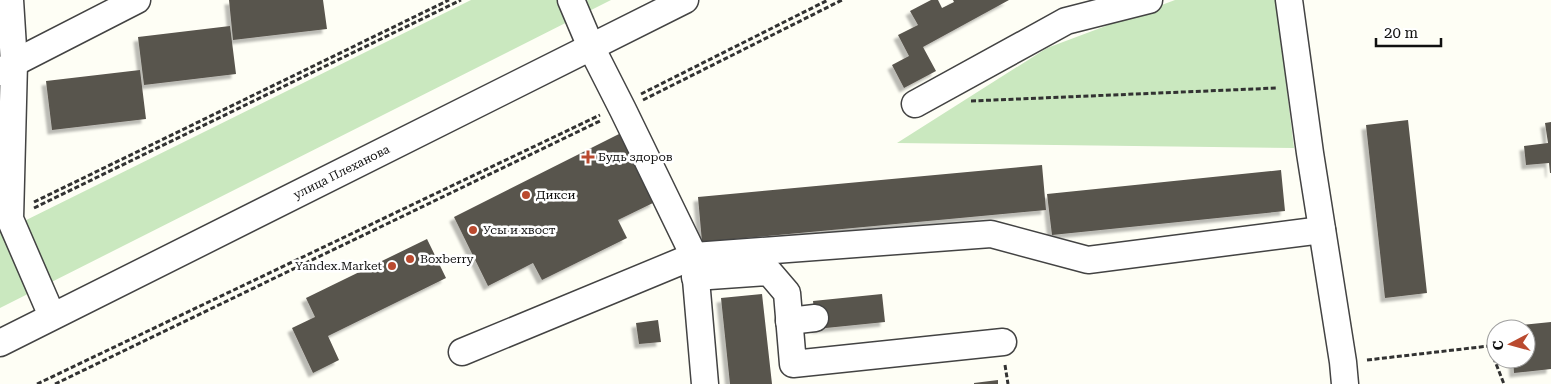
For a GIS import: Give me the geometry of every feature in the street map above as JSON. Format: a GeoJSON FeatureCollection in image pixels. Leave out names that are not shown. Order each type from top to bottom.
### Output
{"type":"FeatureCollection","features":[{"type":"Feature","properties":{"kind":"street"},"geometry":{"type":"LineString","coordinates":[[10,0],[7,68],[7,218],[52,316]]}},
{"type":"Feature","properties":{"kind":"street"},"geometry":{"type":"LineString","coordinates":[[7,68],[137,0]]}},
{"type":"Feature","properties":{"kind":"street"},"geometry":{"type":"LineString","coordinates":[[571,0],[591,47],[622,108],[695,267],[704,384]]}},
{"type":"Feature","properties":{"kind":"street","name":"улица Плеханова"},"geometry":{"type":"LineString","coordinates":[[0,342],[685,0]]}},
{"type":"Feature","properties":{"kind":"street"},"geometry":{"type":"LineString","coordinates":[[915,104],[1066,21],[1149,0]]}},
{"type":"Feature","properties":{"kind":"street"},"geometry":{"type":"LineString","coordinates":[[1289,0],[1344,373]]}},
{"type":"Feature","properties":{"kind":"street"},"geometry":{"type":"LineString","coordinates":[[462,352],[695,267],[991,234],[1088,260],[1322,230]]}},
{"type":"Feature","properties":{"kind":"street"},"geometry":{"type":"LineString","coordinates":[[695,267],[769,272],[786,293],[793,364],[1003,342]]}},
{"type":"Feature","properties":{"kind":"street"},"geometry":{"type":"LineString","coordinates":[[789,321],[815,318]]}},
{"type":"Feature","properties":{"kind":"path"},"geometry":{"type":"LineString","coordinates":[[7,218],[449,0]]}},
{"type":"Feature","properties":{"kind":"path"},"geometry":{"type":"LineString","coordinates":[[7,218],[461,0]]}},
{"type":"Feature","properties":{"kind":"path"},"geometry":{"type":"LineString","coordinates":[[37,384],[622,108],[828,0]]}},
{"type":"Feature","properties":{"kind":"path"},"geometry":{"type":"LineString","coordinates":[[55,384],[842,0]]}},
{"type":"Feature","properties":{"kind":"path"},"geometry":{"type":"LineString","coordinates":[[965,102],[1301,87]]}},
{"type":"Feature","properties":{"kind":"path"},"geometry":{"type":"LineString","coordinates":[[1344,373],[1489,346],[1504,384]]}},
{"type":"Feature","properties":{"kind":"green space"},"geometry":{"type":"Polygon","coordinates":[[[471,0],[611,0],[0,308],[0,233],[471,0]]]}},
{"type":"Feature","properties":{"kind":"green space"},"geometry":{"type":"Polygon","coordinates":[[[1175,0],[1276,0],[1294,148],[897,143],[1047,48],[1175,0]]]}},
{"type":"Feature","properties":{"kind":"building"},"geometry":{"type":"Polygon","coordinates":[[[229,0],[323,0],[327,29],[233,40],[229,0]]]}},
{"type":"Feature","properties":{"kind":"building"},"geometry":{"type":"Polygon","coordinates":[[[931,0],[938,0],[942,8],[954,2],[953,0],[1009,0],[923,47],[936,71],[904,88],[892,65],[909,56],[898,35],[918,25],[910,11],[931,0]]]}},
{"type":"Feature","properties":{"kind":"building"},"geometry":{"type":"Polygon","coordinates":[[[230,26],[236,74],[144,85],[138,37],[230,26]]]}},
{"type":"Feature","properties":{"kind":"building"},"geometry":{"type":"Polygon","coordinates":[[[140,70],[146,119],[52,130],[46,81],[140,70]]]}},
{"type":"Feature","properties":{"kind":"building"},"geometry":{"type":"Polygon","coordinates":[[[1408,120],[1427,293],[1385,298],[1366,125],[1408,120]]]}},
{"type":"Feature","properties":{"kind":"building"},"geometry":{"type":"Polygon","coordinates":[[[1551,122],[1550,173],[1549,163],[1526,165],[1524,146],[1548,143],[1545,123],[1551,122]]]}},
{"type":"Feature","properties":{"kind":"building"},"geometry":{"type":"Polygon","coordinates":[[[621,133],[655,202],[618,220],[627,238],[542,280],[533,263],[488,286],[454,217],[621,133]]]}},
{"type":"Feature","properties":{"kind":"building"},"geometry":{"type":"Polygon","coordinates":[[[1042,165],[1046,210],[702,242],[698,197],[1042,165]]]}},
{"type":"Feature","properties":{"kind":"building"},"geometry":{"type":"Polygon","coordinates":[[[1281,170],[1285,211],[1052,235],[1047,194],[1281,170]]]}},
{"type":"Feature","properties":{"kind":"building"},"geometry":{"type":"Polygon","coordinates":[[[427,239],[446,278],[328,336],[339,360],[313,373],[292,328],[315,317],[306,298],[427,239]]]}},
{"type":"Feature","properties":{"kind":"building"},"geometry":{"type":"Polygon","coordinates":[[[762,294],[772,384],[730,384],[721,298],[762,294]]]}},
{"type":"Feature","properties":{"kind":"building"},"geometry":{"type":"Polygon","coordinates":[[[882,294],[885,322],[816,329],[813,301],[882,294]]]}},
{"type":"Feature","properties":{"kind":"building"},"geometry":{"type":"Polygon","coordinates":[[[658,320],[661,342],[639,344],[636,323],[658,320]]]}},
{"type":"Feature","properties":{"kind":"building"},"geometry":{"type":"Polygon","coordinates":[[[1551,322],[1551,369],[1514,373],[1514,369],[1536,369],[1536,323],[1551,322]]]}},
{"type":"Feature","properties":{"kind":"building"},"geometry":{"type":"Polygon","coordinates":[[[998,380],[998,384],[974,384],[974,383],[998,380]]]}},
{"type":"Feature","properties":{"kind":"place","name":"Будь здоров"},"geometry":{"type":"Point","coordinates":[588,157]}},
{"type":"Feature","properties":{"kind":"place","name":"Дикси"},"geometry":{"type":"Point","coordinates":[526,195]}},
{"type":"Feature","properties":{"kind":"place","name":"Усы и хвост"},"geometry":{"type":"Point","coordinates":[473,230]}},
{"type":"Feature","properties":{"kind":"place","name":"Boxberry"},"geometry":{"type":"Point","coordinates":[410,259]}},
{"type":"Feature","properties":{"kind":"place","name":"Yandex.Market"},"geometry":{"type":"Point","coordinates":[392,266]}}]}
